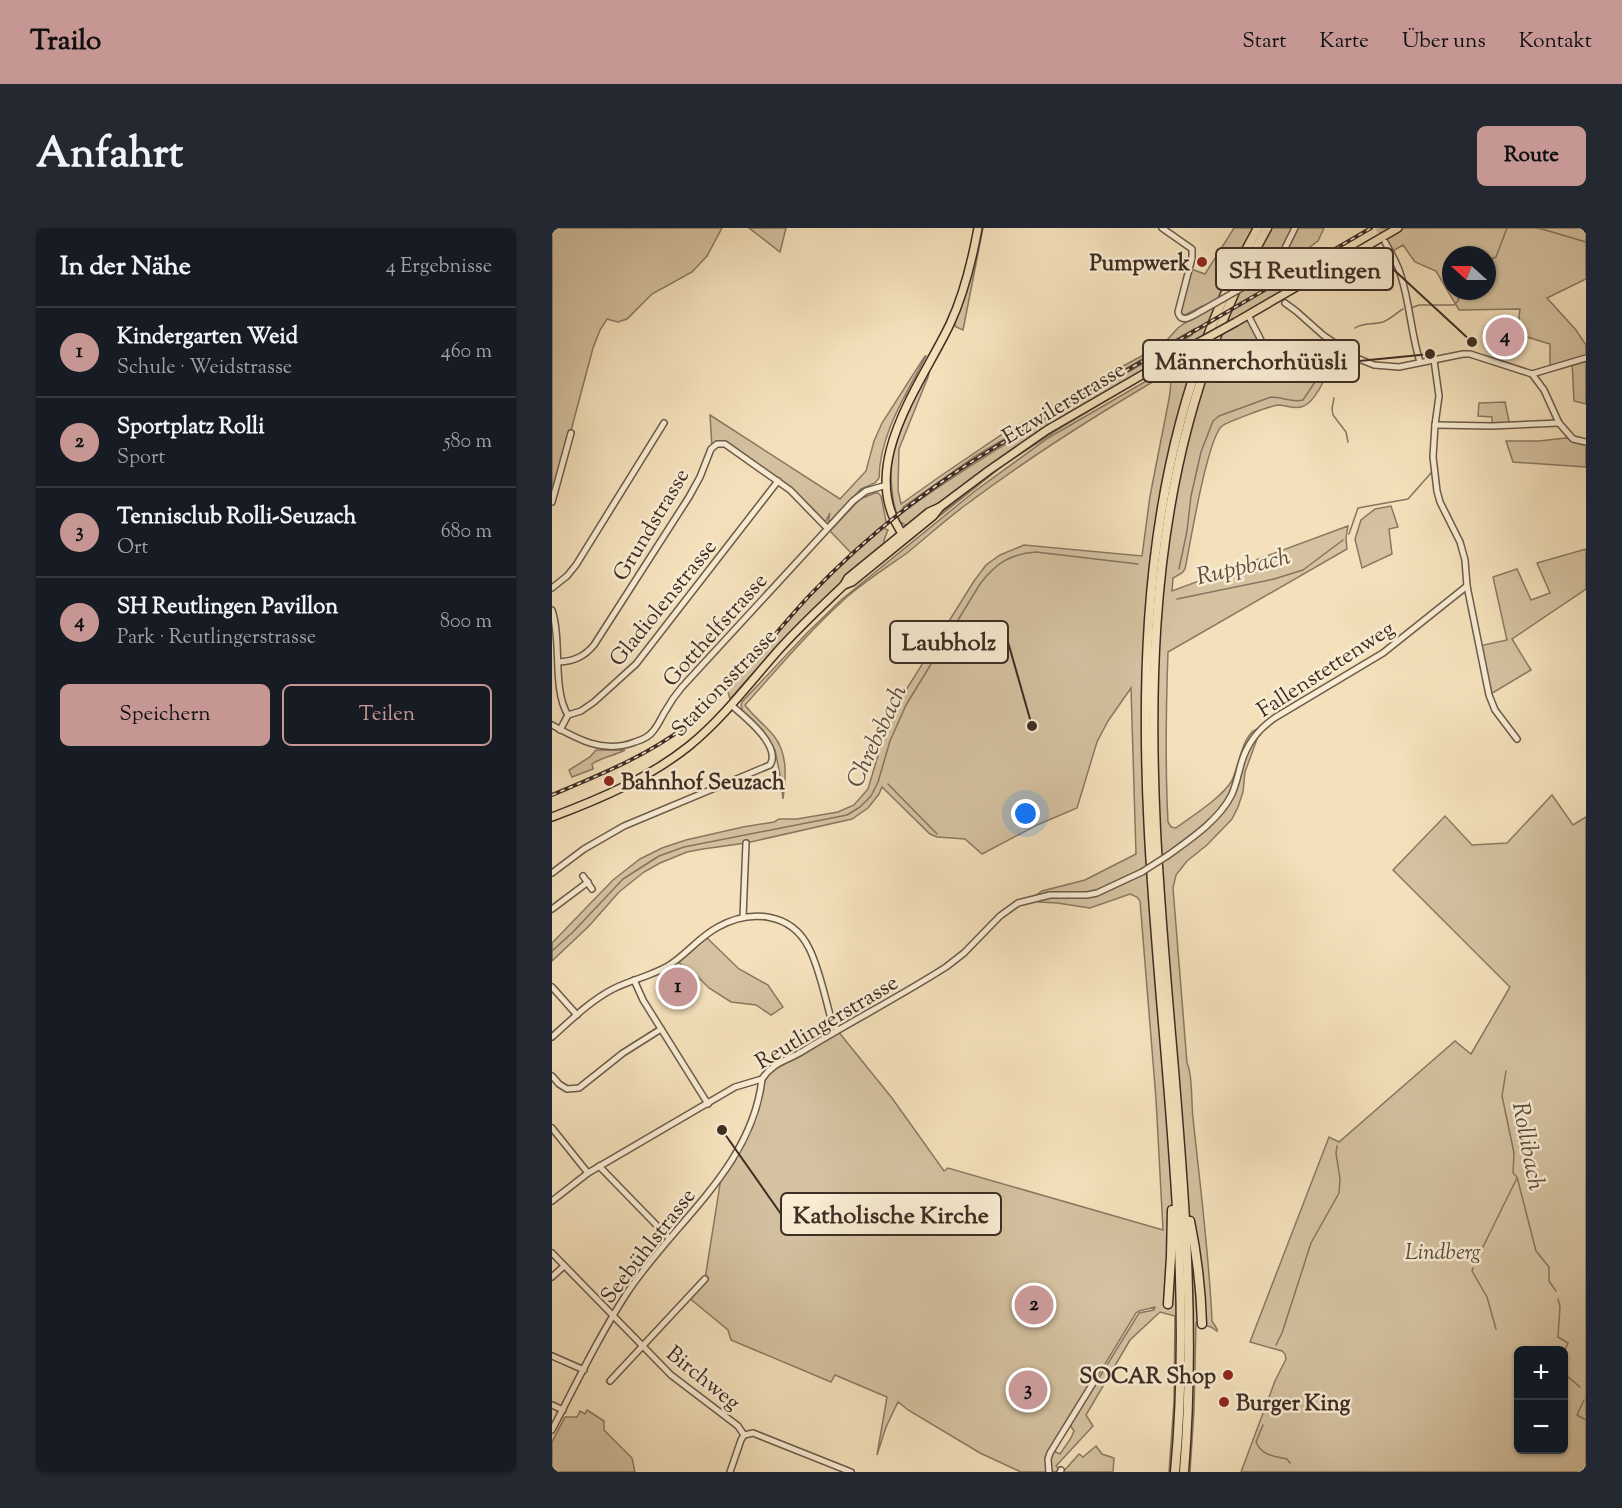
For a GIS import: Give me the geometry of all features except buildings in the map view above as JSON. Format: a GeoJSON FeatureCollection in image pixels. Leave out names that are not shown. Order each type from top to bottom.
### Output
{"type":"FeatureCollection","features":[{"type":"Feature","properties":{"kind":"highway"},"geometry":{"type":"LineString","coordinates":[[1175,1472],[1179,1417],[1180,1281],[1175,1179],[1147,819],[1145,698],[1149,606],[1161,511],[1184,408],[1204,344],[1258,228]]}},
{"type":"Feature","properties":{"kind":"highway"},"geometry":{"type":"LineString","coordinates":[[1184,1472],[1190,1352],[1189,1285],[1185,1195],[1156,831],[1154,660],[1162,556],[1181,449],[1191,410],[1223,319],[1267,228]]}},
{"type":"Feature","properties":{"kind":"highway"},"geometry":{"type":"LineString","coordinates":[[1168,1304],[1172,1200],[1175,1179]]}},
{"type":"Feature","properties":{"kind":"highway"},"geometry":{"type":"LineString","coordinates":[[1185,1195],[1195,1244],[1202,1324]]}},
{"type":"Feature","properties":{"kind":"main road"},"geometry":{"type":"LineString","coordinates":[[903,536],[892,514],[887,485],[888,459],[894,434],[956,309],[969,272],[978,228]]}},
{"type":"Feature","properties":{"kind":"main road","name":"Etzwilerstrasse"},"geometry":{"type":"LineString","coordinates":[[844,585],[852,582],[903,536],[933,516],[940,507],[987,471],[1047,430],[1398,228]]}},
{"type":"Feature","properties":{"kind":"main road","name":"Stationsstrasse"},"geometry":{"type":"LineString","coordinates":[[552,817],[631,784],[659,768],[698,739],[731,705],[777,651],[844,585]]}},
{"type":"Feature","properties":{"kind":"street"},"geometry":{"type":"LineString","coordinates":[[1162,228],[1192,249],[1192,258],[1178,312],[1181,318],[1189,318],[1259,278],[1284,250],[1295,228]]}},
{"type":"Feature","properties":{"kind":"street"},"geometry":{"type":"LineString","coordinates":[[1385,242],[1402,277],[1420,362]]}},
{"type":"Feature","properties":{"kind":"street"},"geometry":{"type":"LineString","coordinates":[[1285,303],[1350,356],[1383,367],[1400,367],[1470,354],[1532,374],[1544,390],[1559,423],[1573,439],[1586,442]]}},
{"type":"Feature","properties":{"kind":"street"},"geometry":{"type":"LineString","coordinates":[[1248,315],[1276,371],[1281,376],[1292,379],[1350,356]]}},
{"type":"Feature","properties":{"kind":"street"},"geometry":{"type":"LineString","coordinates":[[1532,374],[1586,358]]}},
{"type":"Feature","properties":{"kind":"street"},"geometry":{"type":"LineString","coordinates":[[1434,360],[1439,396],[1433,457],[1437,491],[1460,542],[1465,560],[1467,586],[1491,702],[1517,740]]}},
{"type":"Feature","properties":{"kind":"street"},"geometry":{"type":"LineString","coordinates":[[552,588],[576,566],[664,423]]}},
{"type":"Feature","properties":{"kind":"street"},"geometry":{"type":"LineString","coordinates":[[1435,425],[1492,426],[1559,423]]}},
{"type":"Feature","properties":{"kind":"street"},"geometry":{"type":"LineString","coordinates":[[552,502],[571,433]]}},
{"type":"Feature","properties":{"kind":"street","name":"Grundstrasse"},"geometry":{"type":"LineString","coordinates":[[558,662],[577,659],[594,645],[689,497],[714,446],[722,443],[730,446],[798,497],[827,528]]}},
{"type":"Feature","properties":{"kind":"street","name":"Gladiolenstrasse"},"geometry":{"type":"LineString","coordinates":[[568,716],[594,702],[636,664],[778,481]]}},
{"type":"Feature","properties":{"kind":"street","name":"Gotthelfstrasse"},"geometry":{"type":"LineString","coordinates":[[552,725],[585,742],[606,747],[628,745],[648,736],[656,728],[669,704],[682,687],[827,528],[861,494],[872,488],[887,485]]}},
{"type":"Feature","properties":{"kind":"street","name":"Fallenstettenweg"},"geometry":{"type":"LineString","coordinates":[[1012,907],[1018,903],[1050,895],[1097,893],[1142,872],[1167,856],[1204,827],[1226,804],[1234,789],[1250,742],[1261,728],[1383,653],[1467,586]]}},
{"type":"Feature","properties":{"kind":"street"},"geometry":{"type":"LineString","coordinates":[[552,610],[555,620],[561,697],[568,716],[560,730]]}},
{"type":"Feature","properties":{"kind":"street"},"geometry":{"type":"LineString","coordinates":[[552,873],[584,849],[624,826],[770,765],[773,761],[773,754],[765,739],[751,722],[731,705]]}},
{"type":"Feature","properties":{"kind":"street"},"geometry":{"type":"LineString","coordinates":[[743,917],[746,843]]}},
{"type":"Feature","properties":{"kind":"street"},"geometry":{"type":"LineString","coordinates":[[583,876],[592,888]]}},
{"type":"Feature","properties":{"kind":"street"},"geometry":{"type":"LineString","coordinates":[[552,909],[588,882]]}},
{"type":"Feature","properties":{"kind":"street","name":"Reutlingerstrasse"},"geometry":{"type":"LineString","coordinates":[[552,1201],[599,1166],[735,1087],[762,1080],[773,1066],[912,989],[964,953],[1000,916],[1012,907]]}},
{"type":"Feature","properties":{"kind":"street"},"geometry":{"type":"LineString","coordinates":[[552,1036],[605,994],[677,960],[711,931],[743,917],[754,916],[773,918],[790,926],[800,935],[811,953],[837,1030]]}},
{"type":"Feature","properties":{"kind":"street"},"geometry":{"type":"LineString","coordinates":[[634,980],[661,1029],[708,1104]]}},
{"type":"Feature","properties":{"kind":"street"},"geometry":{"type":"LineString","coordinates":[[552,987],[577,1015]]}},
{"type":"Feature","properties":{"kind":"street"},"geometry":{"type":"LineString","coordinates":[[552,1076],[567,1089],[579,1088],[623,1053],[661,1029]]}},
{"type":"Feature","properties":{"kind":"street","name":"Seebühlstrasse"},"geometry":{"type":"LineString","coordinates":[[552,1430],[612,1317],[639,1276],[728,1167],[753,1119],[760,1097],[762,1080]]}},
{"type":"Feature","properties":{"kind":"street"},"geometry":{"type":"LineString","coordinates":[[552,1128],[588,1173]]}},
{"type":"Feature","properties":{"kind":"street"},"geometry":{"type":"LineString","coordinates":[[599,1166],[669,1238]]}},
{"type":"Feature","properties":{"kind":"street","name":"Birchweg"},"geometry":{"type":"LineString","coordinates":[[552,1253],[671,1375],[738,1426],[744,1435]]}},
{"type":"Feature","properties":{"kind":"street"},"geometry":{"type":"LineString","coordinates":[[552,1277],[564,1266]]}},
{"type":"Feature","properties":{"kind":"street"},"geometry":{"type":"LineString","coordinates":[[610,1381],[705,1279]]}},
{"type":"Feature","properties":{"kind":"street"},"geometry":{"type":"LineString","coordinates":[[552,1356],[584,1370]]}},
{"type":"Feature","properties":{"kind":"street"},"geometry":{"type":"LineString","coordinates":[[1049,1472],[1050,1453],[1095,1380]]}},
{"type":"Feature","properties":{"kind":"street"},"geometry":{"type":"LineString","coordinates":[[552,1405],[563,1410]]}},
{"type":"Feature","properties":{"kind":"street"},"geometry":{"type":"LineString","coordinates":[[730,1472],[741,1440],[744,1435],[753,1433],[851,1472]]}},
{"type":"Feature","properties":{"kind":"green space"},"geometry":{"type":"Polygon","coordinates":[[[552,228],[722,228],[707,256],[692,272],[652,294],[627,319],[618,322],[607,319],[600,330],[593,348],[552,502],[552,228]]]}},
{"type":"Feature","properties":{"kind":"green space"},"geometry":{"type":"Polygon","coordinates":[[[749,228],[786,228],[780,252],[749,228]]]}},
{"type":"Feature","properties":{"kind":"green space"},"geometry":{"type":"Polygon","coordinates":[[[981,228],[983,228],[963,330],[956,327],[953,322],[981,228]]]}},
{"type":"Feature","properties":{"kind":"green space"},"geometry":{"type":"Polygon","coordinates":[[[1234,228],[1324,228],[1318,241],[1291,261],[1295,288],[1248,316],[1277,371],[1294,378],[1324,366],[1324,380],[1315,396],[1305,406],[1295,408],[1278,405],[1222,426],[1216,435],[1205,471],[1185,569],[1173,578],[1172,591],[1348,526],[1347,549],[1168,652],[1166,779],[1168,822],[1171,827],[1176,828],[1226,788],[1234,776],[1249,735],[1261,728],[1245,772],[1243,792],[1232,819],[1207,845],[1187,861],[1176,875],[1173,888],[1187,1063],[1191,1081],[1192,1112],[1207,1245],[1212,1321],[1217,1329],[1217,1331],[1196,1323],[1190,1472],[1169,1472],[1174,1402],[1175,1316],[1160,1312],[1130,1340],[1086,1415],[1093,1426],[1056,1466],[1059,1469],[1057,1472],[1051,1471],[1050,1468],[1054,1451],[1060,1454],[1071,1438],[1074,1431],[1070,1425],[1139,1313],[1154,1310],[1155,1307],[1136,1313],[1057,1443],[1055,1442],[1047,1460],[1047,1472],[1021,1472],[980,1453],[898,1402],[886,1427],[877,1455],[887,1397],[835,1375],[831,1382],[731,1340],[728,1330],[688,1297],[705,1279],[721,1178],[753,1119],[760,1097],[762,1079],[767,1072],[773,1066],[837,1030],[892,1098],[944,1171],[948,1168],[1163,1230],[1156,1099],[1140,901],[1130,894],[1090,908],[1031,899],[1042,891],[1085,880],[1136,854],[1131,688],[1108,721],[1097,742],[1077,808],[1037,825],[982,854],[965,839],[937,837],[930,834],[882,787],[868,808],[852,819],[746,843],[687,852],[660,863],[644,872],[619,892],[589,926],[552,961],[552,943],[613,880],[640,859],[662,848],[686,840],[774,822],[779,819],[797,819],[838,812],[854,805],[868,789],[885,732],[901,698],[974,581],[986,565],[1000,555],[1024,545],[1142,556],[1150,496],[1170,395],[1169,366],[1182,359],[1187,346],[1037,433],[909,524],[905,525],[900,522],[897,514],[891,472],[892,456],[900,426],[930,368],[899,449],[898,490],[901,504],[1007,431],[1078,393],[1087,384],[1160,346],[1178,328],[1200,313],[1203,310],[1202,306],[1185,315],[1180,310],[1191,269],[1205,274],[1234,228]],[[1194,329],[977,455],[903,507],[906,510],[1010,441],[1192,335],[1194,329]]]}},
{"type":"Feature","properties":{"kind":"green space"},"geometry":{"type":"Polygon","coordinates":[[[1378,228],[1586,228],[1586,279],[1547,298],[1576,330],[1586,345],[1586,404],[1574,401],[1572,362],[1550,369],[1550,344],[1517,334],[1520,309],[1459,310],[1453,300],[1496,300],[1496,246],[1442,246],[1442,281],[1436,271],[1415,262],[1403,245],[1391,252],[1378,228]]]}},
{"type":"Feature","properties":{"kind":"green space"},"geometry":{"type":"Polygon","coordinates":[[[925,356],[889,430],[880,461],[879,478],[875,483],[861,489],[831,521],[828,521],[830,513],[824,524],[801,500],[725,444],[712,448],[710,415],[840,499],[866,471],[874,441],[882,423],[925,356]]]}},
{"type":"Feature","properties":{"kind":"green space"},"geometry":{"type":"Polygon","coordinates":[[[1163,367],[1005,464],[895,550],[1000,466],[1044,436],[1163,367]]]}},
{"type":"Feature","properties":{"kind":"green space"},"geometry":{"type":"Polygon","coordinates":[[[1167,369],[1168,373],[1066,436],[959,510],[907,553],[848,596],[782,663],[745,705],[774,736],[782,750],[785,774],[783,799],[775,750],[758,726],[743,712],[742,702],[841,600],[975,491],[1048,438],[1167,369]]]}},
{"type":"Feature","properties":{"kind":"green space"},"geometry":{"type":"Polygon","coordinates":[[[1505,402],[1510,426],[1492,426],[1492,417],[1478,416],[1479,403],[1505,402]]]}},
{"type":"Feature","properties":{"kind":"green space"},"geometry":{"type":"Polygon","coordinates":[[[1566,438],[1586,442],[1586,467],[1513,462],[1506,441],[1539,441],[1566,438]]]}},
{"type":"Feature","properties":{"kind":"green space"},"geometry":{"type":"Polygon","coordinates":[[[875,493],[881,496],[886,521],[885,529],[888,530],[884,545],[804,619],[730,699],[727,689],[809,597],[852,554],[830,531],[860,499],[875,493]]]}},
{"type":"Feature","properties":{"kind":"green space"},"geometry":{"type":"Polygon","coordinates":[[[1391,506],[1398,527],[1389,529],[1392,554],[1362,568],[1355,539],[1361,520],[1375,509],[1391,506]]]}},
{"type":"Feature","properties":{"kind":"green space"},"geometry":{"type":"Polygon","coordinates":[[[1586,549],[1586,589],[1512,639],[1531,670],[1489,695],[1479,646],[1507,640],[1493,577],[1517,569],[1531,600],[1550,593],[1537,563],[1586,549]]]}},
{"type":"Feature","properties":{"kind":"green space"},"geometry":{"type":"Polygon","coordinates":[[[596,750],[625,750],[592,764],[593,769],[572,777],[569,770],[590,757],[596,750]]]}},
{"type":"Feature","properties":{"kind":"green space","name":"Lindberg"},"geometry":{"type":"Polygon","coordinates":[[[1552,795],[1573,825],[1586,817],[1586,1472],[1241,1472],[1275,1381],[1286,1359],[1282,1351],[1250,1342],[1329,1137],[1339,1142],[1455,1041],[1471,1054],[1510,987],[1393,870],[1445,816],[1472,845],[1507,843],[1552,795]]]}},
{"type":"Feature","properties":{"kind":"green space"},"geometry":{"type":"Polygon","coordinates":[[[705,936],[739,969],[768,985],[783,1007],[771,1015],[756,1005],[731,1002],[683,967],[677,960],[705,936]]]}},
{"type":"Feature","properties":{"kind":"green space"},"geometry":{"type":"Polygon","coordinates":[[[587,1410],[604,1421],[604,1430],[632,1458],[635,1472],[552,1472],[552,1442],[565,1417],[577,1417],[580,1411],[585,1414],[587,1410]]]}},
{"type":"Feature","properties":{"kind":"green space"},"geometry":{"type":"Polygon","coordinates":[[[1096,1446],[1102,1454],[1114,1458],[1113,1472],[1063,1472],[1079,1454],[1083,1457],[1096,1446]]]}},
{"type":"Feature","properties":{"kind":"waterway","name":"Chrebsbach"},"geometry":{"type":"LineString","coordinates":[[1496,257],[1507,228]]}},
{"type":"Feature","properties":{"kind":"waterway"},"geometry":{"type":"LineString","coordinates":[[1535,228],[1586,242]]}},
{"type":"Feature","properties":{"kind":"waterway","name":"Chrebsbach"},"geometry":{"type":"LineString","coordinates":[[1411,308],[1419,305],[1454,305],[1458,300]]}},
{"type":"Feature","properties":{"kind":"waterway","name":"Chrebsbach"},"geometry":{"type":"LineString","coordinates":[[1355,328],[1383,322],[1403,309]]}},
{"type":"Feature","properties":{"kind":"waterway","name":"Chrebsbach"},"geometry":{"type":"LineString","coordinates":[[1329,361],[1337,349]]}},
{"type":"Feature","properties":{"kind":"waterway","name":"Chrebsbach"},"geometry":{"type":"LineString","coordinates":[[1179,569],[1201,452],[1213,421],[1219,416],[1271,397],[1303,400],[1321,373]]}},
{"type":"Feature","properties":{"kind":"waterway"},"geometry":{"type":"LineString","coordinates":[[1334,398],[1333,415],[1346,432],[1348,442]]}},
{"type":"Feature","properties":{"kind":"waterway","name":"Ruppbach"},"geometry":{"type":"LineString","coordinates":[[1349,534],[1358,508],[1408,499],[1431,473]]}},
{"type":"Feature","properties":{"kind":"waterway","name":"Ruppbach"},"geometry":{"type":"LineString","coordinates":[[1177,599],[1274,579],[1303,570],[1343,540]]}},
{"type":"Feature","properties":{"kind":"waterway","name":"Chrebsbach"},"geometry":{"type":"LineString","coordinates":[[552,951],[623,879],[659,856],[684,847],[847,815],[860,807],[871,796],[878,782],[890,741],[906,705],[980,584],[992,570],[1004,561],[1011,557],[1036,552],[1138,564]]}},
{"type":"Feature","properties":{"kind":"waterway"},"geometry":{"type":"LineString","coordinates":[[888,784],[937,834]]}},
{"type":"Feature","properties":{"kind":"waterway","name":"Rollibach"},"geometry":{"type":"LineString","coordinates":[[1506,1071],[1502,1096],[1514,1153],[1513,1173],[1517,1177],[1536,1251],[1549,1267],[1549,1281],[1556,1291]]}},
{"type":"Feature","properties":{"kind":"waterway"},"geometry":{"type":"LineString","coordinates":[[1276,1345],[1311,1243],[1339,1193],[1337,1146]]}},
{"type":"Feature","properties":{"kind":"waterway"},"geometry":{"type":"LineString","coordinates":[[1476,1261],[1517,1178]]}},
{"type":"Feature","properties":{"kind":"waterway"},"geometry":{"type":"LineString","coordinates":[[1473,1268],[1472,1271],[1487,1297],[1496,1329]]}},
{"type":"Feature","properties":{"kind":"waterway","name":"Rollibach"},"geometry":{"type":"LineString","coordinates":[[1558,1299],[1560,1306],[1558,1337],[1568,1343],[1567,1346]]}},
{"type":"Feature","properties":{"kind":"waterway","name":"Rollibach"},"geometry":{"type":"LineString","coordinates":[[1568,1377],[1580,1387]]}},
{"type":"Feature","properties":{"kind":"waterway"},"geometry":{"type":"LineString","coordinates":[[1584,1400],[1577,1415],[1586,1420]]}},
{"type":"Feature","properties":{"kind":"waterway"},"geometry":{"type":"LineString","coordinates":[[1263,1425],[1256,1442],[1259,1447],[1265,1453],[1287,1459],[1290,1463]]}},
{"type":"Feature","properties":{"kind":"tunnel"},"geometry":{"type":"LineString","coordinates":[[1378,228],[1383,238]]}},
{"type":"Feature","properties":{"kind":"railway"},"geometry":{"type":"LineString","coordinates":[[552,795],[638,756],[686,726],[735,681],[793,613],[851,554],[897,515],[946,479],[997,446],[1371,228]]}},
{"type":"Feature","properties":{"kind":"place","name":"Pumpwerk"},"geometry":{"type":"Point","coordinates":[1202,262]}},
{"type":"Feature","properties":{"kind":"place","name":"SH Reutlingen Pavillon"},"geometry":{"type":"Point","coordinates":[1505,337]}},
{"type":"Feature","properties":{"kind":"place","name":"SH Reutlingen"},"geometry":{"type":"Point","coordinates":[1472,342]}},
{"type":"Feature","properties":{"kind":"place","name":"Männerchorhüüsli"},"geometry":{"type":"Point","coordinates":[1430,354]}},
{"type":"Feature","properties":{"kind":"place","name":"Laubholz"},"geometry":{"type":"Point","coordinates":[1032,726]}},
{"type":"Feature","properties":{"kind":"place","name":"Bahnhof Seuzach"},"geometry":{"type":"Point","coordinates":[609,781]}},
{"type":"Feature","properties":{"kind":"place","name":"Kindergarten Weid"},"geometry":{"type":"Point","coordinates":[678,987]}},
{"type":"Feature","properties":{"kind":"place","name":"Katholische Kirche"},"geometry":{"type":"Point","coordinates":[722,1130]}},
{"type":"Feature","properties":{"kind":"place","name":"Sportplatz Rolli"},"geometry":{"type":"Point","coordinates":[1034,1305]}},
{"type":"Feature","properties":{"kind":"place","name":"SOCAR Shop"},"geometry":{"type":"Point","coordinates":[1228,1375]}},
{"type":"Feature","properties":{"kind":"place","name":"Tennisclub Rolli-Seuzach"},"geometry":{"type":"Point","coordinates":[1028,1390]}},
{"type":"Feature","properties":{"kind":"place","name":"Burger King"},"geometry":{"type":"Point","coordinates":[1224,1402]}}]}
